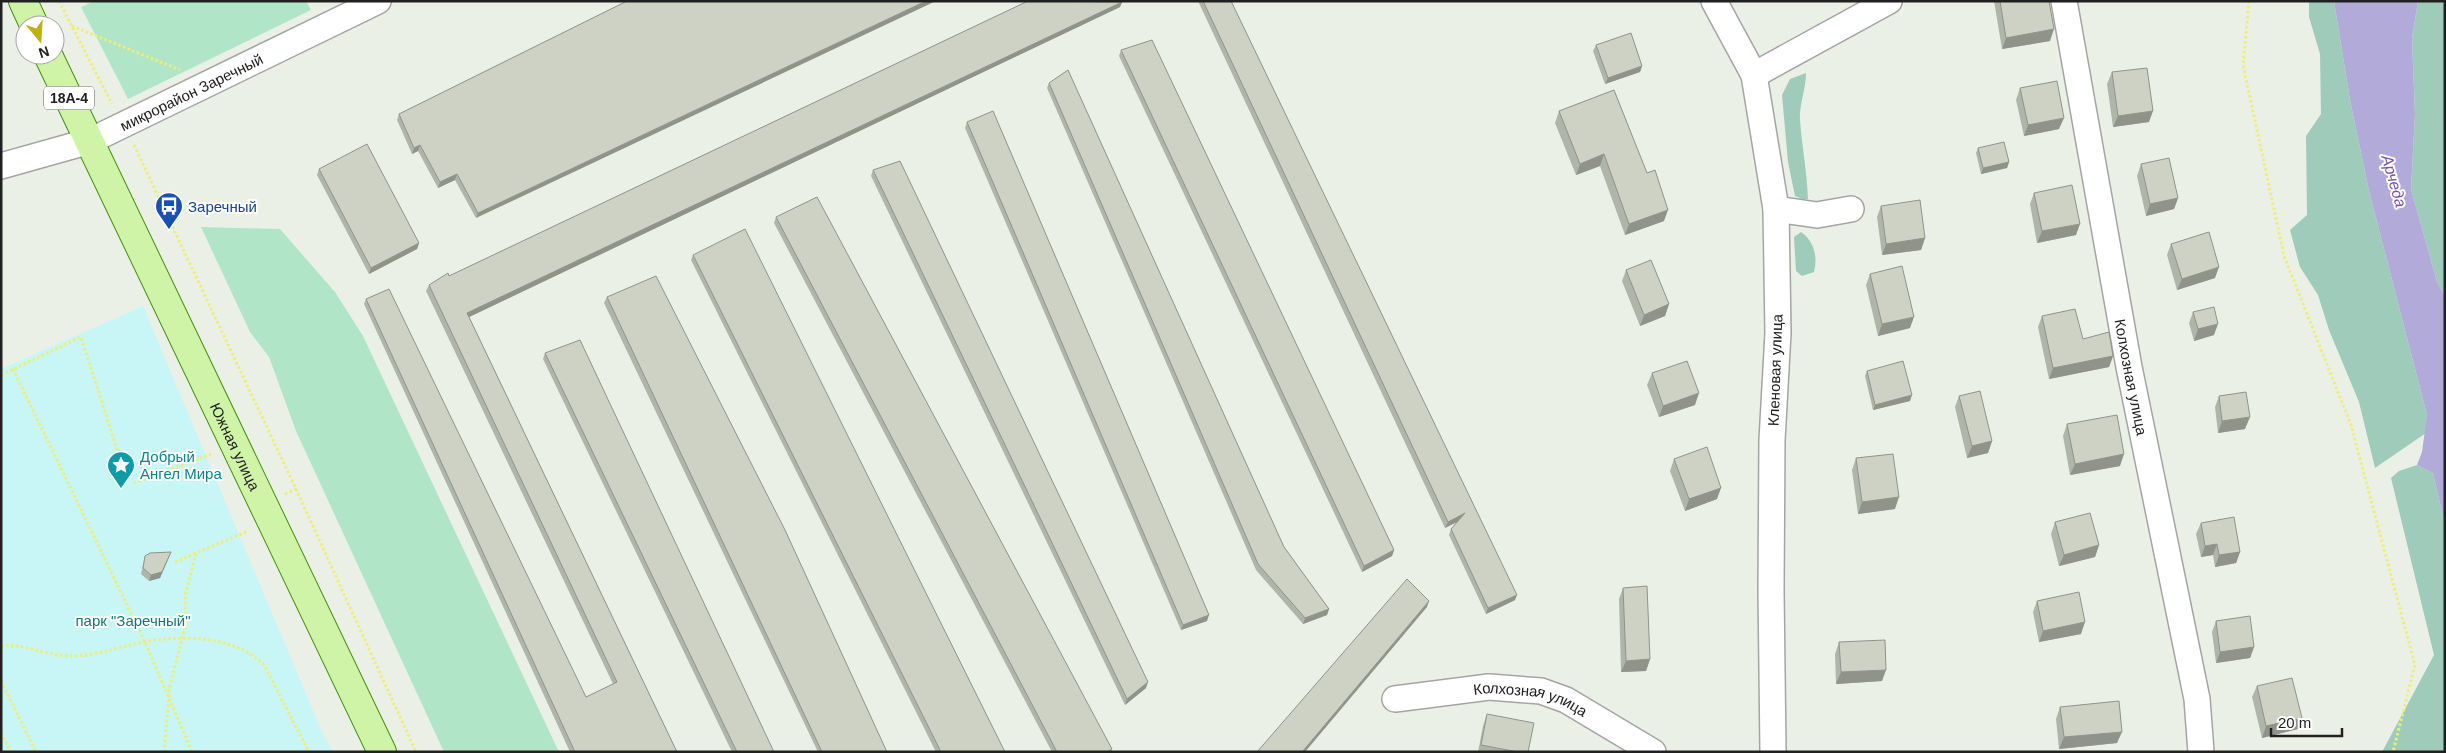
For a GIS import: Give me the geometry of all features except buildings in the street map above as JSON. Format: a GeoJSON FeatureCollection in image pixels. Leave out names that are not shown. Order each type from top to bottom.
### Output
{"type":"FeatureCollection","features":[{"type":"Feature","properties":{"kind":"main road"},"geometry":{"type":"LineString","coordinates":[[22,1],[29,15]]}},
{"type":"Feature","properties":{"kind":"main road","name":"18А-4"},"geometry":{"type":"LineString","coordinates":[[53,65],[90,141]]}},
{"type":"Feature","properties":{"kind":"main road","name":"Южная улица"},"geometry":{"type":"LineString","coordinates":[[90,141],[382,752]]}},
{"type":"Feature","properties":{"kind":"street","name":"микрорайон Заречный"},"geometry":{"type":"LineString","coordinates":[[1,166],[90,141],[378,1]]}},
{"type":"Feature","properties":{"kind":"street"},"geometry":{"type":"LineString","coordinates":[[1754,75],[1889,1]]}},
{"type":"Feature","properties":{"kind":"street","name":"Колхозная улица"},"geometry":{"type":"LineString","coordinates":[[2064,1],[2129,367],[2197,699],[2202,752]]}},
{"type":"Feature","properties":{"kind":"street","name":"Кленовая улица"},"geometry":{"type":"LineString","coordinates":[[1722,3],[1754,75],[1776,209],[1778,333],[1772,440],[1771,588],[1773,752]]}},
{"type":"Feature","properties":{"kind":"street"},"geometry":{"type":"LineString","coordinates":[[1776,209],[1817,214],[1851,209]]}},
{"type":"Feature","properties":{"kind":"street","name":"Колхозная улица"},"geometry":{"type":"LineString","coordinates":[[1395,699],[1489,688],[1541,691],[1566,700],[1653,752]]}},
{"type":"Feature","properties":{"kind":"path"},"geometry":{"type":"LineString","coordinates":[[60,1],[123,124],[296,489],[416,752]]}},
{"type":"Feature","properties":{"kind":"path"},"geometry":{"type":"LineString","coordinates":[[2249,1],[2243,65],[2284,256],[2351,425],[2415,666],[2393,752]]}},
{"type":"Feature","properties":{"kind":"path"},"geometry":{"type":"LineString","coordinates":[[72,26],[211,82]]}},
{"type":"Feature","properties":{"kind":"path"},"geometry":{"type":"LineString","coordinates":[[1,375],[80,337],[121,462]]}},
{"type":"Feature","properties":{"kind":"path"},"geometry":{"type":"LineString","coordinates":[[13,369],[145,642],[192,752]]}},
{"type":"Feature","properties":{"kind":"path"},"geometry":{"type":"LineString","coordinates":[[134,483],[235,445]]}},
{"type":"Feature","properties":{"kind":"path"},"geometry":{"type":"LineString","coordinates":[[174,562],[250,530]]}},
{"type":"Feature","properties":{"kind":"path"},"geometry":{"type":"LineString","coordinates":[[164,752],[169,698],[186,624],[185,596],[196,553]]}},
{"type":"Feature","properties":{"kind":"path"},"geometry":{"type":"LineString","coordinates":[[1,646],[28,647],[51,654],[70,656],[97,654],[145,642],[182,639],[206,639],[234,644],[254,656],[264,665],[309,752]]}},
{"type":"Feature","properties":{"kind":"path"},"geometry":{"type":"LineString","coordinates":[[1,681],[36,752]]}},
{"type":"Feature","properties":{"kind":"path"},"geometry":{"type":"LineString","coordinates":[[1,733],[11,752]]}},
{"type":"Feature","properties":{"kind":"green space"},"geometry":{"type":"Polygon","coordinates":[[[94,1],[306,1],[311,10],[128,99],[81,7],[94,1]]]}},
{"type":"Feature","properties":{"kind":"green space"},"geometry":{"type":"Polygon","coordinates":[[[2309,1],[2334,1],[2350,100],[2369,191],[2427,415],[2426,433],[2375,468],[2359,402],[2329,330],[2318,295],[2300,267],[2290,230],[2307,215],[2306,136],[2321,114],[2320,54],[2309,17],[2309,1]]]}},
{"type":"Feature","properties":{"kind":"green space"},"geometry":{"type":"Polygon","coordinates":[[[2418,1],[2445,1],[2445,296],[2437,282],[2411,189],[2415,114],[2412,38],[2418,1]]]}},
{"type":"Feature","properties":{"kind":"green space"},"geometry":{"type":"Polygon","coordinates":[[[1806,73],[1800,120],[1808,199],[1802,199],[1795,196],[1788,162],[1782,95],[1790,79],[1806,73]]]}},
{"type":"Feature","properties":{"kind":"green space"},"geometry":{"type":"Polygon","coordinates":[[[201,227],[280,229],[335,292],[363,336],[559,752],[444,752],[296,431],[269,357],[250,332],[201,227]]]}},
{"type":"Feature","properties":{"kind":"green space"},"geometry":{"type":"Polygon","coordinates":[[[1801,232],[1809,240],[1815,255],[1814,272],[1802,276],[1796,271],[1794,237],[1801,232]]]}},
{"type":"Feature","properties":{"kind":"green space","name":"парк \"Заречный\""},"geometry":{"type":"Polygon","coordinates":[[[143,306],[322,732],[333,752],[1,752],[1,369],[143,306]]]}},
{"type":"Feature","properties":{"kind":"green space"},"geometry":{"type":"Polygon","coordinates":[[[2417,465],[2433,473],[2445,525],[2445,752],[2382,752],[2434,655],[2391,478],[2399,471],[2417,465]]]}},
{"type":"Feature","properties":{"kind":"water","name":"Арчеда"},"geometry":{"type":"Polygon","coordinates":[[[2334,1],[2418,1],[2412,38],[2415,114],[2411,189],[2437,282],[2445,296],[2445,525],[2433,473],[2417,465],[2422,452],[2427,415],[2369,191],[2350,100],[2334,1]]]}},
{"type":"Feature","properties":{"kind":"place","name":"Заречный"},"geometry":{"type":"Point","coordinates":[169,230]}},
{"type":"Feature","properties":{"kind":"place","name":"Добрый Ангел Мира"},"geometry":{"type":"Point","coordinates":[121,489]}}]}
